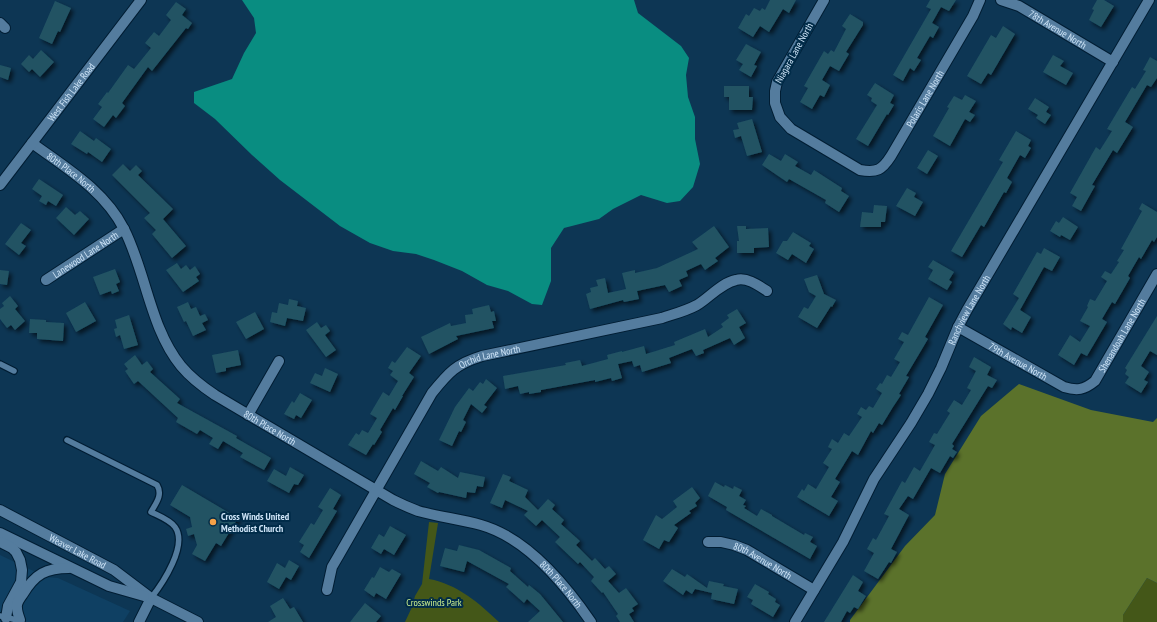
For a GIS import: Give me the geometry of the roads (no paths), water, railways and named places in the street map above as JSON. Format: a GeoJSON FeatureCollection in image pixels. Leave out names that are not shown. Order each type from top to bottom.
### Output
{"type":"FeatureCollection","features":[{"type":"Feature","properties":{"kind":"street","name":"West Fish Lake Road"},"geometry":{"type":"LineString","coordinates":[[0,185],[141,0]]}},
{"type":"Feature","properties":{"kind":"street","name":"Niagara Lane North"},"geometry":{"type":"LineString","coordinates":[[824,0],[777,82],[775,102],[780,116],[791,129],[852,165]]}},
{"type":"Feature","properties":{"kind":"street","name":"Polaris Lane North"},"geometry":{"type":"LineString","coordinates":[[852,165],[860,170],[872,172],[880,169],[886,163],[974,16],[980,0]]}},
{"type":"Feature","properties":{"kind":"street","name":"78th Avenue North"},"geometry":{"type":"LineString","coordinates":[[1002,0],[1019,6],[1113,62]]}},
{"type":"Feature","properties":{"kind":"street","name":"Ranchview Lane North"},"geometry":{"type":"LineString","coordinates":[[795,622],[843,542],[874,479],[911,423],[928,394],[941,368],[958,327],[1149,0]]}},
{"type":"Feature","properties":{"kind":"street","name":"80th Place North"},"geometry":{"type":"LineString","coordinates":[[32,143],[95,190],[111,208],[124,229],[133,249],[158,323],[168,346],[181,365],[198,384],[393,500],[435,516],[482,525],[502,533],[521,545],[541,562],[563,585],[591,622]]}},
{"type":"Feature","properties":{"kind":"street","name":"Lanewood Lane North"},"geometry":{"type":"LineString","coordinates":[[46,280],[124,229]]}},
{"type":"Feature","properties":{"kind":"street","name":"Shenandoah Lane North"},"geometry":{"type":"LineString","coordinates":[[1079,390],[1087,387],[1094,381],[1157,274]]}},
{"type":"Feature","properties":{"kind":"street","name":"Orchid Lane North"},"geometry":{"type":"LineString","coordinates":[[327,590],[332,567],[376,490],[432,393],[445,376],[454,368],[467,360],[482,356],[680,312],[696,306],[724,285],[736,280],[748,280],[767,291]]}},
{"type":"Feature","properties":{"kind":"street","name":"79th Avenue North"},"geometry":{"type":"LineString","coordinates":[[958,327],[1064,387],[1079,390]]}},
{"type":"Feature","properties":{"kind":"street"},"geometry":{"type":"LineString","coordinates":[[248,415],[279,361]]}},
{"type":"Feature","properties":{"kind":"street","name":"Weaver Lake Road"},"geometry":{"type":"LineString","coordinates":[[0,510],[114,570],[151,598],[198,622]]}},
{"type":"Feature","properties":{"kind":"street","name":"Weaver Lake Road"},"geometry":{"type":"LineString","coordinates":[[0,533],[109,586],[151,598]]}},
{"type":"Feature","properties":{"kind":"street"},"geometry":{"type":"LineString","coordinates":[[0,542],[16,552],[20,560],[22,570],[21,582],[3,617]]}},
{"type":"Feature","properties":{"kind":"street","name":"80th Avenue North"},"geometry":{"type":"LineString","coordinates":[[708,542],[721,542],[747,550],[814,590]]}},
{"type":"Feature","properties":{"kind":"street"},"geometry":{"type":"LineString","coordinates":[[21,621],[16,607],[19,599],[32,580],[42,572],[56,568],[71,568]]}},
{"type":"Feature","properties":{"kind":"street"},"geometry":{"type":"LineString","coordinates":[[139,622],[151,598]]}},
{"type":"Feature","properties":{"kind":"lane"},"geometry":{"type":"LineString","coordinates":[[0,364],[14,371]]}},
{"type":"Feature","properties":{"kind":"lane"},"geometry":{"type":"LineString","coordinates":[[66,440],[157,485],[160,490],[160,495],[151,512],[170,522],[176,528],[179,536],[179,545],[162,583],[151,598]]}},
{"type":"Feature","properties":{"kind":"lane"},"geometry":{"type":"LineString","coordinates":[[3,617],[21,621]]}},
{"type":"Feature","properties":{"kind":"place","name":"Cross Winds United Methodist Church"},"geometry":{"type":"Point","coordinates":[213,522]}},
{"type":"Feature","properties":{"kind":"park label","name":"Crosswinds Park"},"geometry":{"type":"Point","coordinates":[434,602]}}]}
